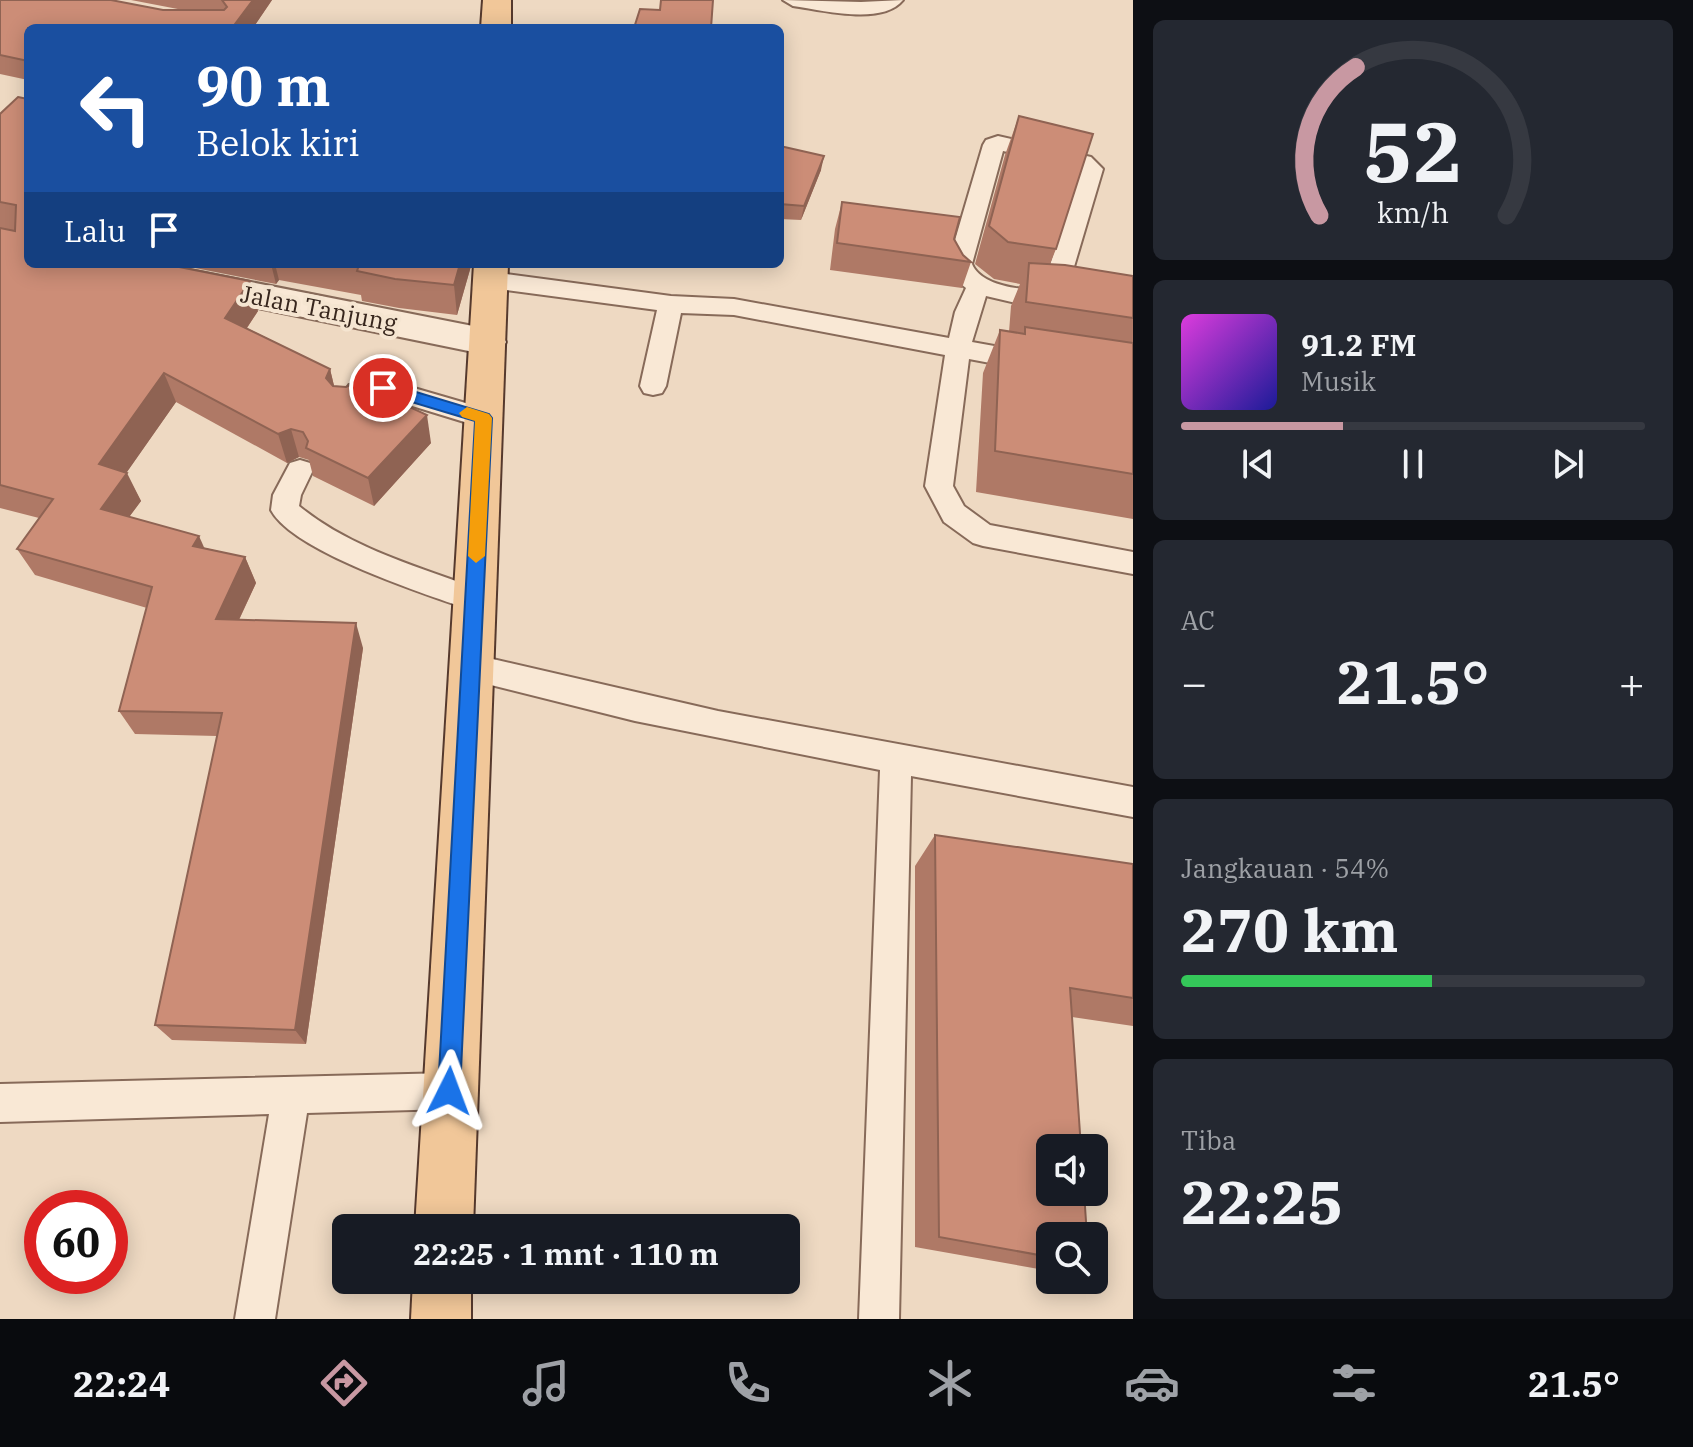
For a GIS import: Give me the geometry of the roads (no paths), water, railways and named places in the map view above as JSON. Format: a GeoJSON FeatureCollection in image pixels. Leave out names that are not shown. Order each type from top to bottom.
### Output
{"type":"FeatureCollection","features":[{"type":"Feature","properties":{"kind":"main road"},"geometry":{"type":"LineString","coordinates":[[496,24],[497,0]]}},
{"type":"Feature","properties":{"kind":"main road"},"geometry":{"type":"LineString","coordinates":[[445,1214],[491,272]]}},
{"type":"Feature","properties":{"kind":"main road"},"geometry":{"type":"LineString","coordinates":[[441,1319],[442,1294]]}},
{"type":"Feature","properties":{"kind":"street","name":"Jalan Tanjung"},"geometry":{"type":"LineString","coordinates":[[122,268],[488,342]]}},
{"type":"Feature","properties":{"kind":"lane"},"geometry":{"type":"LineString","coordinates":[[793,0],[868,8],[882,7],[893,0]]}},
{"type":"Feature","properties":{"kind":"lane"},"geometry":{"type":"LineString","coordinates":[[1008,144],[1089,165],[1092,173],[1052,296],[1031,299],[979,286],[963,273],[961,253],[994,145],[1008,144]]}},
{"type":"Feature","properties":{"kind":"lane"},"geometry":{"type":"LineString","coordinates":[[491,272],[671,304],[734,307],[958,350],[1046,363]]}},
{"type":"Feature","properties":{"kind":"lane"},"geometry":{"type":"LineString","coordinates":[[979,286],[967,312],[958,350],[939,486],[954,514],[983,535],[1133,563]]}},
{"type":"Feature","properties":{"kind":"lane"},"geometry":{"type":"LineString","coordinates":[[653,386],[671,304]]}},
{"type":"Feature","properties":{"kind":"lane"},"geometry":{"type":"LineString","coordinates":[[349,405],[358,392],[383,388],[484,418]]}},
{"type":"Feature","properties":{"kind":"lane"},"geometry":{"type":"LineString","coordinates":[[300,470],[287,495],[285,510],[297,522],[379,562],[474,599]]}},
{"type":"Feature","properties":{"kind":"lane"},"geometry":{"type":"LineString","coordinates":[[471,667],[555,690],[718,726],[1133,802]]}},
{"type":"Feature","properties":{"kind":"lane"},"geometry":{"type":"LineString","coordinates":[[879,1319],[896,758]]}},
{"type":"Feature","properties":{"kind":"lane"},"geometry":{"type":"LineString","coordinates":[[0,1103],[449,1091]]}},
{"type":"Feature","properties":{"kind":"lane"},"geometry":{"type":"LineString","coordinates":[[255,1319],[291,1096]]}}]}
